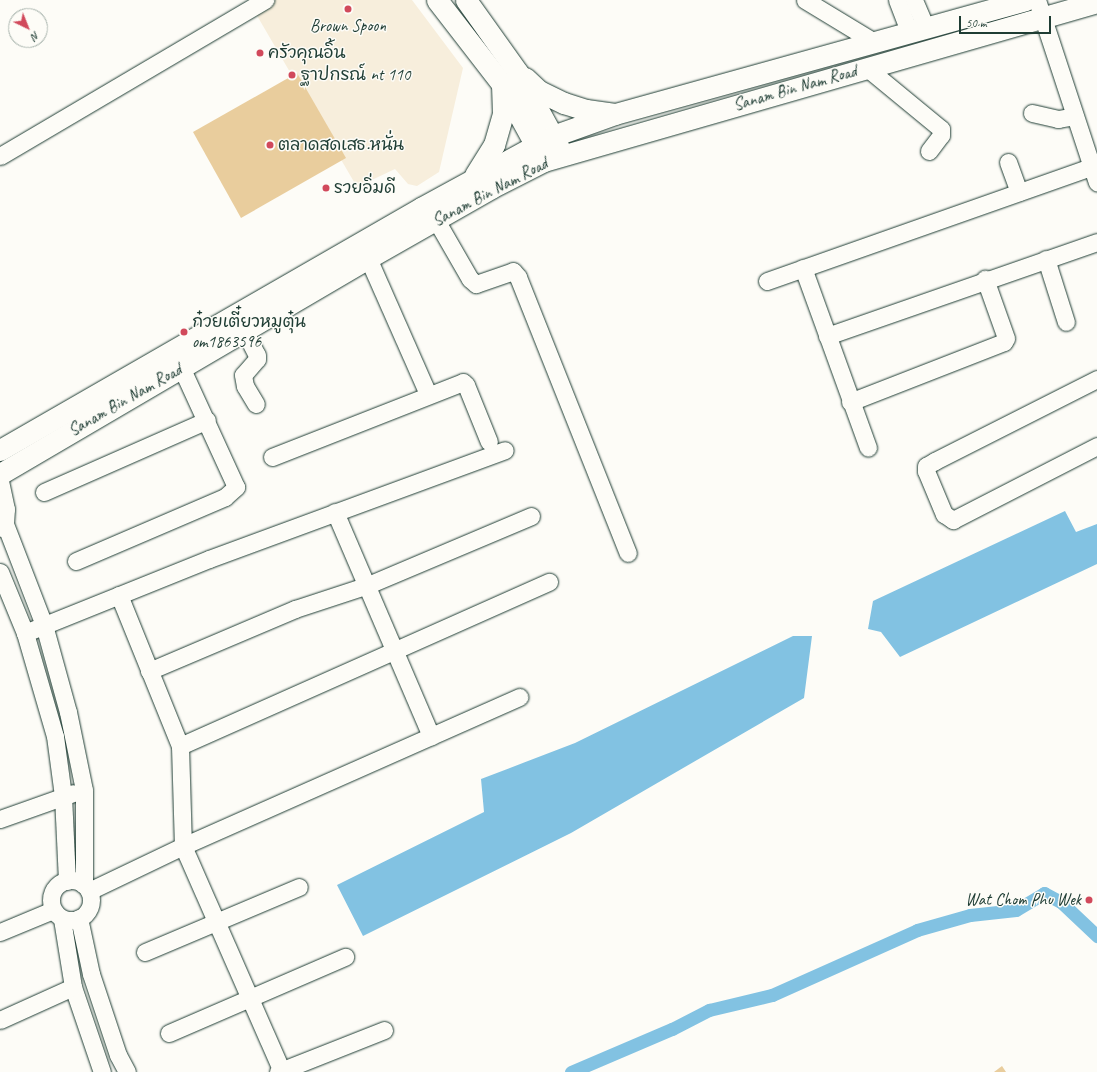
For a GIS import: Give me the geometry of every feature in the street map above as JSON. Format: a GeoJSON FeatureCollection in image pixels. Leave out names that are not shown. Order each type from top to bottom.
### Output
{"type":"FeatureCollection","features":[{"type":"Feature","properties":{"kind":"main road"},"geometry":{"type":"LineString","coordinates":[[438,0],[510,79],[564,103],[586,110],[615,114]]}},
{"type":"Feature","properties":{"kind":"main road"},"geometry":{"type":"LineString","coordinates":[[466,0],[549,149]]}},
{"type":"Feature","properties":{"kind":"main road","name":"Sanam Bin Nam Road"},"geometry":{"type":"LineString","coordinates":[[0,450],[32,442],[181,367],[491,188],[549,149],[615,114],[1025,0]]}},
{"type":"Feature","properties":{"kind":"main road","name":"Sanam Bin Nam Road"},"geometry":{"type":"LineString","coordinates":[[0,474],[32,442],[471,180],[549,149],[867,68],[949,45],[1040,8],[1097,2]]}},
{"type":"Feature","properties":{"kind":"main road"},"geometry":{"type":"LineString","coordinates":[[916,54],[926,28],[949,45]]}},
{"type":"Feature","properties":{"kind":"main road"},"geometry":{"type":"LineString","coordinates":[[471,180],[494,145],[503,113],[510,79]]}},
{"type":"Feature","properties":{"kind":"street"},"geometry":{"type":"LineString","coordinates":[[0,156],[265,0]]}},
{"type":"Feature","properties":{"kind":"street"},"geometry":{"type":"LineString","coordinates":[[805,0],[874,42]]}},
{"type":"Feature","properties":{"kind":"street"},"geometry":{"type":"LineString","coordinates":[[897,0],[926,28]]}},
{"type":"Feature","properties":{"kind":"street"},"geometry":{"type":"LineString","coordinates":[[914,0],[926,28]]}},
{"type":"Feature","properties":{"kind":"street"},"geometry":{"type":"LineString","coordinates":[[767,281],[1020,192],[1095,172],[1040,8]]}},
{"type":"Feature","properties":{"kind":"street"},"geometry":{"type":"LineString","coordinates":[[867,68],[941,129],[941,135],[929,151]]}},
{"type":"Feature","properties":{"kind":"street"},"geometry":{"type":"LineString","coordinates":[[1032,114],[1058,118],[1075,116]]}},
{"type":"Feature","properties":{"kind":"street"},"geometry":{"type":"LineString","coordinates":[[1008,162],[1020,192]]}},
{"type":"Feature","properties":{"kind":"street"},"geometry":{"type":"LineString","coordinates":[[436,220],[470,279],[476,284],[513,271],[518,277],[628,553]]}},
{"type":"Feature","properties":{"kind":"street"},"geometry":{"type":"LineString","coordinates":[[827,336],[985,279],[1097,242]]}},
{"type":"Feature","properties":{"kind":"street"},"geometry":{"type":"LineString","coordinates":[[368,258],[428,394]]}},
{"type":"Feature","properties":{"kind":"street"},"geometry":{"type":"LineString","coordinates":[[1046,259],[1066,322]]}},
{"type":"Feature","properties":{"kind":"street"},"geometry":{"type":"LineString","coordinates":[[803,268],[850,402],[868,448]]}},
{"type":"Feature","properties":{"kind":"street"},"geometry":{"type":"LineString","coordinates":[[850,402],[1004,342],[1004,331],[985,279]]}},
{"type":"Feature","properties":{"kind":"street"},"geometry":{"type":"LineString","coordinates":[[244,330],[257,355],[256,359],[245,371],[243,378],[244,386],[256,404]]}},
{"type":"Feature","properties":{"kind":"street"},"geometry":{"type":"LineString","coordinates":[[76,561],[201,508],[233,490],[236,483],[181,367]]}},
{"type":"Feature","properties":{"kind":"street"},"geometry":{"type":"LineString","coordinates":[[1097,379],[935,460],[926,466],[926,471],[944,514],[950,520],[953,520],[1097,446]]}},
{"type":"Feature","properties":{"kind":"street"},"geometry":{"type":"LineString","coordinates":[[272,457],[428,394],[462,382],[466,385],[488,442]]}},
{"type":"Feature","properties":{"kind":"street"},"geometry":{"type":"LineString","coordinates":[[44,492],[207,420]]}},
{"type":"Feature","properties":{"kind":"street"},"geometry":{"type":"LineString","coordinates":[[25,634],[118,595],[335,512],[505,450]]}},
{"type":"Feature","properties":{"kind":"street"},"geometry":{"type":"LineString","coordinates":[[0,481],[6,509],[2,526],[44,625],[68,712],[84,790],[86,888],[90,907],[80,918]]}},
{"type":"Feature","properties":{"kind":"street"},"geometry":{"type":"LineString","coordinates":[[335,512],[368,585],[431,736]]}},
{"type":"Feature","properties":{"kind":"street"},"geometry":{"type":"LineString","coordinates":[[149,671],[295,609],[368,585],[531,516]]}},
{"type":"Feature","properties":{"kind":"street"},"geometry":{"type":"LineString","coordinates":[[0,572],[25,634],[55,736],[63,796],[67,881]]}},
{"type":"Feature","properties":{"kind":"street"},"geometry":{"type":"LineString","coordinates":[[180,746],[549,582]]}},
{"type":"Feature","properties":{"kind":"street"},"geometry":{"type":"LineString","coordinates":[[118,595],[180,746],[183,846],[280,1072],[384,1030]]}},
{"type":"Feature","properties":{"kind":"street"},"geometry":{"type":"LineString","coordinates":[[118,1055],[95,1070],[73,987],[58,914],[52,894],[58,885],[67,881],[86,888],[519,697]]}},
{"type":"Feature","properties":{"kind":"street"},"geometry":{"type":"LineString","coordinates":[[0,819],[84,790]]}},
{"type":"Feature","properties":{"kind":"street"},"geometry":{"type":"LineString","coordinates":[[145,952],[299,887]]}},
{"type":"Feature","properties":{"kind":"street"},"geometry":{"type":"LineString","coordinates":[[0,932],[58,914],[80,918]]}},
{"type":"Feature","properties":{"kind":"street"},"geometry":{"type":"LineString","coordinates":[[80,918],[91,974],[118,1055],[127,1072]]}},
{"type":"Feature","properties":{"kind":"street"},"geometry":{"type":"LineString","coordinates":[[169,1033],[250,1000],[345,957]]}},
{"type":"Feature","properties":{"kind":"street"},"geometry":{"type":"LineString","coordinates":[[0,1020],[73,987]]}},
{"type":"Feature","properties":{"kind":"shaded area"},"geometry":{"type":"Polygon","coordinates":[[[265,0],[412,0],[463,68],[439,172],[417,186],[408,184],[395,169],[357,187],[252,7],[265,0]]]}},
{"type":"Feature","properties":{"kind":"water"},"geometry":{"type":"Polygon","coordinates":[[[1065,511],[1076,532],[1097,524],[1097,564],[900,657],[881,632],[868,629],[873,601],[1065,511]]]}},
{"type":"Feature","properties":{"kind":"water"},"geometry":{"type":"Polygon","coordinates":[[[793,636],[812,636],[804,698],[571,833],[363,936],[337,885],[484,812],[481,779],[575,743],[793,636]]]}},
{"type":"Feature","properties":{"kind":"building","name":"ตลาดสดเสธ.หนั่น"},"geometry":{"type":"Polygon","coordinates":[[[297,73],[346,158],[241,218],[193,132],[297,73]]]}},
{"type":"Feature","properties":{"kind":"building"},"geometry":{"type":"Polygon","coordinates":[[[1002,1066],[1006,1072],[994,1072],[1002,1066]]]}},
{"type":"Feature","properties":{"kind":"waterway"},"geometry":{"type":"LineString","coordinates":[[571,1072],[672,1029],[709,1010],[772,995],[917,930],[970,915],[1016,910],[1044,893],[1061,902],[1097,936]]}},
{"type":"Feature","properties":{"kind":"place","name":"Brown Spoon"},"geometry":{"type":"Point","coordinates":[348,9]}},
{"type":"Feature","properties":{"kind":"place","name":"ครัวคุณอิ้น"},"geometry":{"type":"Point","coordinates":[260,53]}},
{"type":"Feature","properties":{"kind":"place","name":"ฐาปกรณ์ nt 110"},"geometry":{"type":"Point","coordinates":[292,75]}},
{"type":"Feature","properties":{"kind":"place","name":"ตลาดสดเสธ.หนั่น"},"geometry":{"type":"Point","coordinates":[270,145]}},
{"type":"Feature","properties":{"kind":"place","name":"รวยอิ่มดี"},"geometry":{"type":"Point","coordinates":[326,188]}},
{"type":"Feature","properties":{"kind":"place","name":"ก๋วยเตี๋ยวหมูตุ๋น om1863596"},"geometry":{"type":"Point","coordinates":[184,332]}},
{"type":"Feature","properties":{"kind":"place","name":"Wat Chom Phu Wek"},"geometry":{"type":"Point","coordinates":[1089,900]}}]}
